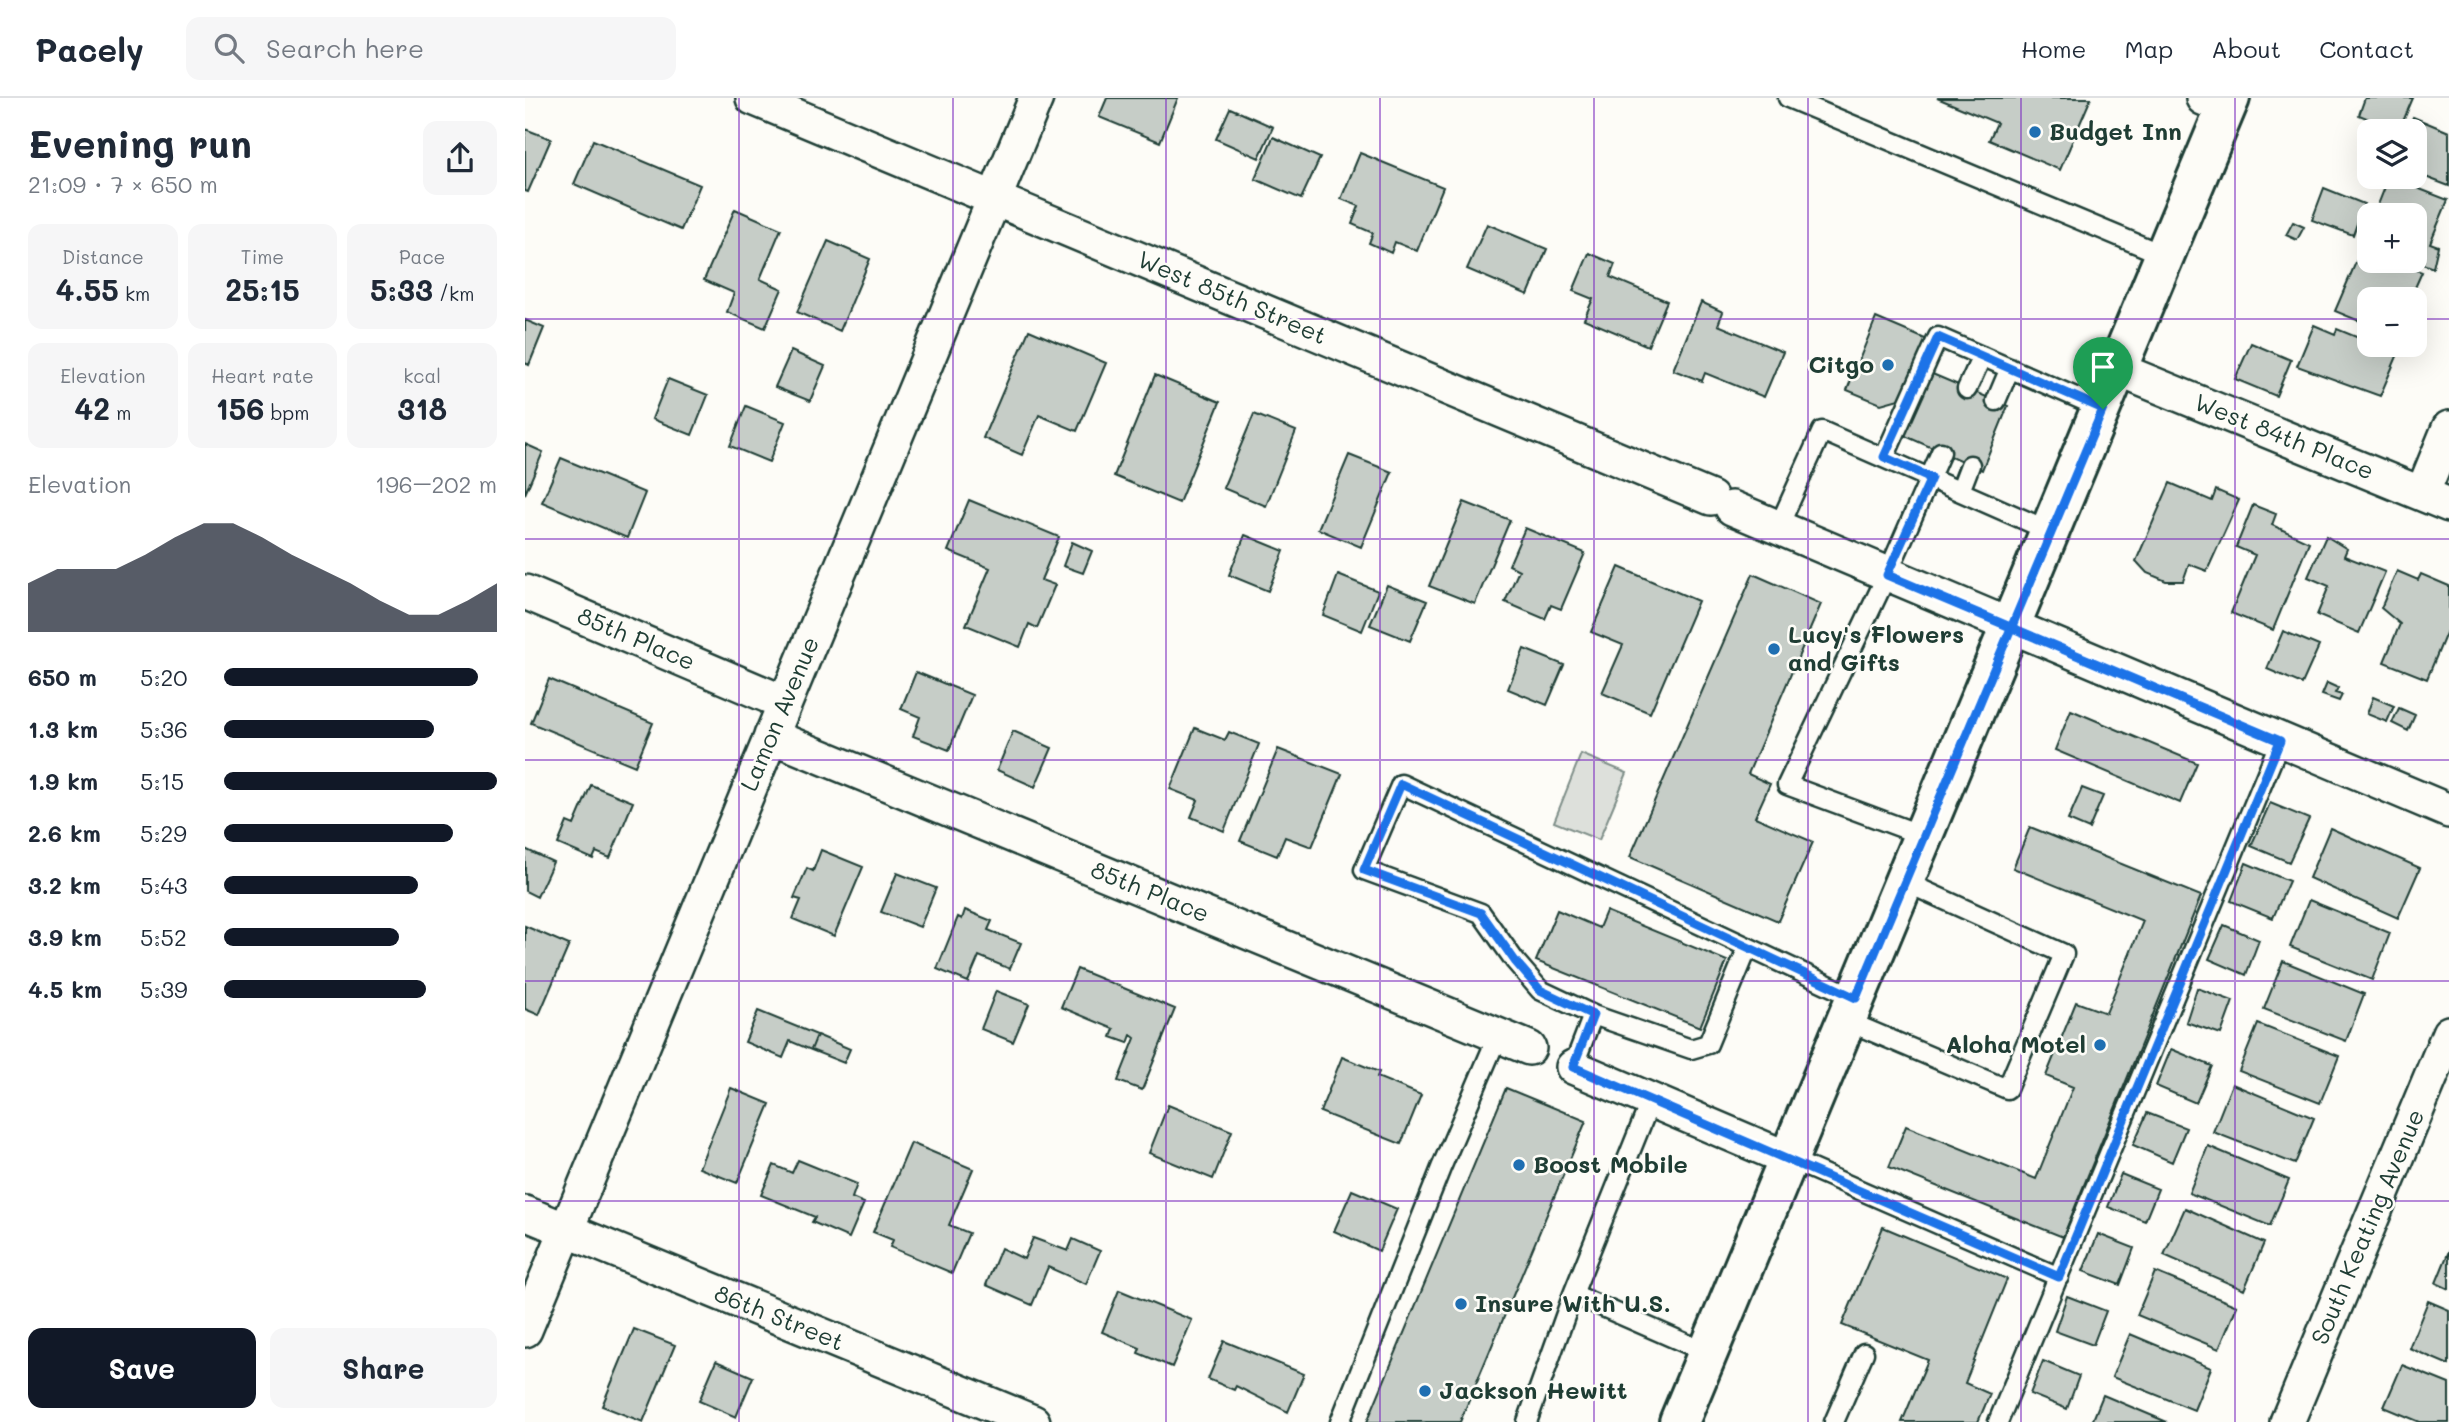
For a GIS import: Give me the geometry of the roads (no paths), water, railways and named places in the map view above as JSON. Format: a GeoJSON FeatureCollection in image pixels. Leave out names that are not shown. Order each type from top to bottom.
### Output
{"type":"FeatureCollection","features":[{"type":"Feature","properties":{"kind":"main road"},"geometry":{"type":"LineString","coordinates":[[1679,1422],[2166,256],[2220,101]]}},
{"type":"Feature","properties":{"kind":"street","name":"West 85th Street"},"geometry":{"type":"LineString","coordinates":[[753,98],[2449,811]]}},
{"type":"Feature","properties":{"kind":"street","name":"Lamon Avenue"},"geometry":{"type":"LineString","coordinates":[[525,1329],[1036,98]]}},
{"type":"Feature","properties":{"kind":"street","name":"West 84th Place"},"geometry":{"type":"LineString","coordinates":[[2119,370],[2436,499]]}},
{"type":"Feature","properties":{"kind":"street"},"geometry":{"type":"LineString","coordinates":[[2436,499],[2449,428]]}},
{"type":"Feature","properties":{"kind":"street","name":"85th Place"},"geometry":{"type":"LineString","coordinates":[[525,592],[785,703]]}},
{"type":"Feature","properties":{"kind":"street","name":"85th Place"},"geometry":{"type":"LineString","coordinates":[[771,736],[1529,1048]]}},
{"type":"Feature","properties":{"kind":"street","name":"South Keating Avenue"},"geometry":{"type":"LineString","coordinates":[[2287,1422],[2449,1033]]}},
{"type":"Feature","properties":{"kind":"street"},"geometry":{"type":"LineString","coordinates":[[1573,1067],[1789,1159]]}},
{"type":"Feature","properties":{"kind":"street","name":"86th Street"},"geometry":{"type":"LineString","coordinates":[[525,1213],[1033,1422]]}},
{"type":"Feature","properties":{"kind":"lane"},"geometry":{"type":"LineString","coordinates":[[1788,98],[2166,256]]}},
{"type":"Feature","properties":{"kind":"lane"},"geometry":{"type":"LineString","coordinates":[[1884,457],[1938,337],[2103,409]]}},
{"type":"Feature","properties":{"kind":"lane"},"geometry":{"type":"LineString","coordinates":[[1967,389],[1982,356]]}},
{"type":"Feature","properties":{"kind":"lane"},"geometry":{"type":"LineString","coordinates":[[1996,401],[2010,368]]}},
{"type":"Feature","properties":{"kind":"lane"},"geometry":{"type":"LineString","coordinates":[[1779,528],[1822,431],[2052,532]]}},
{"type":"Feature","properties":{"kind":"lane"},"geometry":{"type":"LineString","coordinates":[[1924,836],[1787,785],[1887,575],[1941,452]]}},
{"type":"Feature","properties":{"kind":"lane"},"geometry":{"type":"LineString","coordinates":[[1959,491],[1970,465]]}},
{"type":"Feature","properties":{"kind":"lane"},"geometry":{"type":"LineString","coordinates":[[1998,1422],[2280,741]]}},
{"type":"Feature","properties":{"kind":"lane"},"geometry":{"type":"LineString","coordinates":[[1748,947],[1708,1044],[1691,1049],[1593,1015],[1540,990],[1515,961],[1481,913],[1364,870],[1401,784],[1748,947],[1852,1009],[2007,1089],[2064,954],[1905,882]]}},
{"type":"Feature","properties":{"kind":"lane"},"geometry":{"type":"LineString","coordinates":[[1573,1067],[1593,1015]]}},
{"type":"Feature","properties":{"kind":"lane"},"geometry":{"type":"LineString","coordinates":[[1340,1422],[1441,1168],[1498,1035]]}},
{"type":"Feature","properties":{"kind":"lane"},"geometry":{"type":"LineString","coordinates":[[1527,1422],[1573,1294],[1651,1100]]}},
{"type":"Feature","properties":{"kind":"lane"},"geometry":{"type":"LineString","coordinates":[[1789,1159],[2059,1277]]}},
{"type":"Feature","properties":{"kind":"lane"},"geometry":{"type":"LineString","coordinates":[[1573,1294],[1708,1353]]}},
{"type":"Feature","properties":{"kind":"lane"},"geometry":{"type":"LineString","coordinates":[[1834,1422],[1864,1353]]}},
{"type":"Feature","properties":{"kind":"place","name":"Budget Inn"},"geometry":{"type":"Point","coordinates":[2035,132]}},
{"type":"Feature","properties":{"kind":"place","name":"Citgo"},"geometry":{"type":"Point","coordinates":[1888,365]}},
{"type":"Feature","properties":{"kind":"place","name":"Lucy's Flowers and Gifts"},"geometry":{"type":"Point","coordinates":[1774,649]}},
{"type":"Feature","properties":{"kind":"place","name":"Aloha Motel"},"geometry":{"type":"Point","coordinates":[2100,1045]}},
{"type":"Feature","properties":{"kind":"place","name":"Boost Mobile"},"geometry":{"type":"Point","coordinates":[1519,1165]}},
{"type":"Feature","properties":{"kind":"place","name":"Insure With U.S."},"geometry":{"type":"Point","coordinates":[1461,1304]}},
{"type":"Feature","properties":{"kind":"place","name":"Jackson Hewitt"},"geometry":{"type":"Point","coordinates":[1425,1391]}}]}
